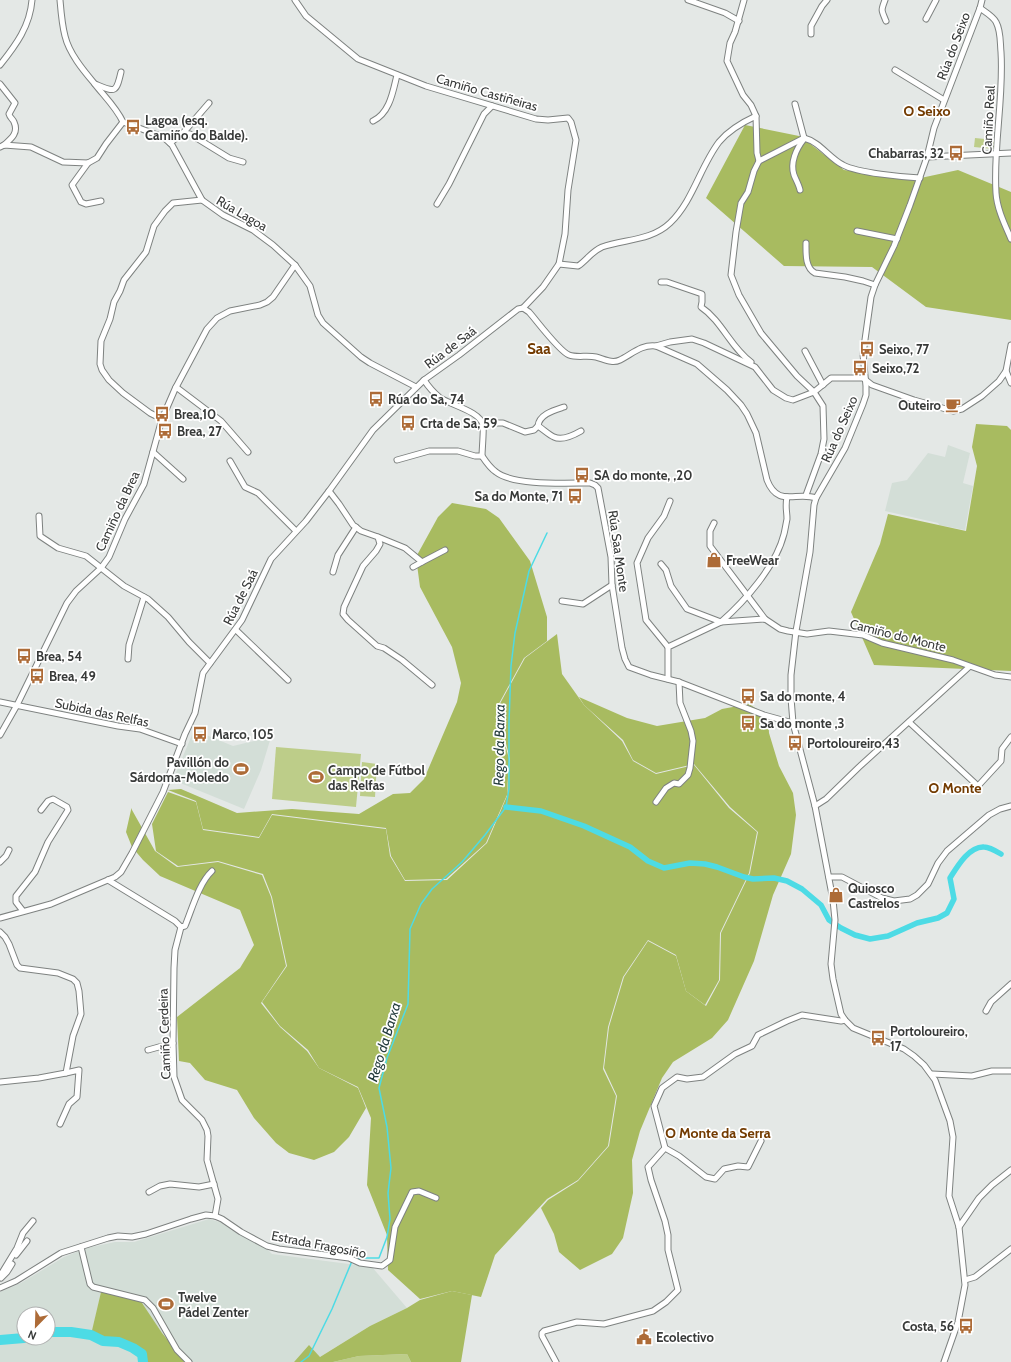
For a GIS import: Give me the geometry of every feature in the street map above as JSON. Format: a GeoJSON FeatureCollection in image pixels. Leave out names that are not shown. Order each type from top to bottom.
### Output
{"type":"FeatureCollection","features":[{"type":"Feature","properties":{"kind":"street"},"geometry":{"type":"LineString","coordinates":[[0,65],[16,45],[24,31],[32,0]]}},
{"type":"Feature","properties":{"kind":"street"},"geometry":{"type":"LineString","coordinates":[[60,0],[65,36],[68,44],[76,59],[94,84],[119,112],[123,122],[163,137],[170,143],[183,133],[209,103]]}},
{"type":"Feature","properties":{"kind":"street","name":"Camiño Castiñeiras"},"geometry":{"type":"LineString","coordinates":[[295,0],[306,16],[358,59],[426,86],[536,119],[548,120],[568,118],[572,122],[576,140],[575,152],[568,190],[565,234],[559,264],[543,287],[523,308]]}},
{"type":"Feature","properties":{"kind":"street"},"geometry":{"type":"LineString","coordinates":[[688,0],[725,13],[738,21]]}},
{"type":"Feature","properties":{"kind":"street"},"geometry":{"type":"LineString","coordinates":[[744,0],[730,43],[727,61],[743,95],[751,105],[756,116],[757,153],[759,162]]}},
{"type":"Feature","properties":{"kind":"street"},"geometry":{"type":"LineString","coordinates":[[811,34],[812,26],[822,6],[827,0]]}},
{"type":"Feature","properties":{"kind":"street"},"geometry":{"type":"LineString","coordinates":[[885,0],[882,5],[882,9],[886,21]]}},
{"type":"Feature","properties":{"kind":"street"},"geometry":{"type":"LineString","coordinates":[[926,19],[936,0]]}},
{"type":"Feature","properties":{"kind":"street","name":"Rúa do Seixo"},"geometry":{"type":"LineString","coordinates":[[845,1020],[838,1001],[831,964],[835,920],[829,877],[816,806],[793,723],[791,698],[796,631],[807,572],[816,498],[835,468],[853,430],[866,395],[863,354],[869,306],[875,285],[897,239],[920,178],[934,128],[982,0]]}},
{"type":"Feature","properties":{"kind":"street","name":"Camiño Real"},"geometry":{"type":"LineString","coordinates":[[980,8],[996,22],[1000,36],[1002,69],[996,194],[999,209],[1011,239]]}},
{"type":"Feature","properties":{"kind":"street","name":"Rúa do Seixo"},"geometry":{"type":"LineString","coordinates":[[895,70],[944,100]]}},
{"type":"Feature","properties":{"kind":"street"},"geometry":{"type":"LineString","coordinates":[[94,84],[110,90],[115,90],[118,87],[121,72]]}},
{"type":"Feature","properties":{"kind":"street"},"geometry":{"type":"LineString","coordinates":[[374,121],[379,119],[389,104],[397,75]]}},
{"type":"Feature","properties":{"kind":"street"},"geometry":{"type":"LineString","coordinates":[[0,84],[15,103],[9,114],[16,129],[14,136],[2,146]]}},
{"type":"Feature","properties":{"kind":"street"},"geometry":{"type":"LineString","coordinates":[[795,104],[804,138],[795,154],[793,166],[794,174],[800,190]]}},
{"type":"Feature","properties":{"kind":"street"},"geometry":{"type":"LineString","coordinates":[[437,204],[449,184],[484,114],[492,106]]}},
{"type":"Feature","properties":{"kind":"street"},"geometry":{"type":"LineString","coordinates":[[559,264],[578,266],[592,252],[603,247],[648,236],[661,230],[678,215],[720,141],[741,123],[756,116]]}},
{"type":"Feature","properties":{"kind":"street"},"geometry":{"type":"LineString","coordinates":[[101,201],[86,204],[81,202],[72,184],[88,163],[97,158],[123,122]]}},
{"type":"Feature","properties":{"kind":"street"},"geometry":{"type":"LineString","coordinates":[[183,133],[190,134],[229,158],[243,162]]}},
{"type":"Feature","properties":{"kind":"street"},"geometry":{"type":"LineString","coordinates":[[804,138],[759,162],[754,171],[748,192],[741,203],[731,275],[739,295],[761,332],[797,376],[814,392],[823,406],[824,440],[821,454],[806,495]]}},
{"type":"Feature","properties":{"kind":"street"},"geometry":{"type":"LineString","coordinates":[[804,138],[813,142],[844,166],[901,177],[920,178]]}},
{"type":"Feature","properties":{"kind":"street","name":"Rúa Lagoa"},"geometry":{"type":"LineString","coordinates":[[170,143],[202,200],[223,215],[253,230],[273,245],[295,265],[310,286],[318,315],[323,323],[365,360],[416,387]]}},
{"type":"Feature","properties":{"kind":"street"},"geometry":{"type":"LineString","coordinates":[[2,146],[32,148],[63,162],[88,163]]}},
{"type":"Feature","properties":{"kind":"street"},"geometry":{"type":"LineString","coordinates":[[927,157],[1011,153]]}},
{"type":"Feature","properties":{"kind":"street"},"geometry":{"type":"LineString","coordinates":[[162,419],[150,413],[123,393],[109,380],[100,364],[101,341],[110,319],[114,302],[124,280],[146,252],[154,226],[173,203],[202,200]]}},
{"type":"Feature","properties":{"kind":"street"},"geometry":{"type":"LineString","coordinates":[[857,231],[897,239]]}},
{"type":"Feature","properties":{"kind":"street"},"geometry":{"type":"LineString","coordinates":[[806,243],[807,262],[812,272],[863,280],[875,285]]}},
{"type":"Feature","properties":{"kind":"street","name":"Camiño da Brea"},"geometry":{"type":"LineString","coordinates":[[0,735],[17,705],[68,603],[76,592],[101,568],[109,557],[125,519],[144,484],[162,419],[176,387],[207,329],[217,318],[230,311],[260,305],[267,302],[273,297],[295,265]]}},
{"type":"Feature","properties":{"kind":"street"},"geometry":{"type":"LineString","coordinates":[[661,282],[667,282],[702,294],[701,307],[738,350],[752,363],[773,390],[786,398],[793,400],[814,392],[831,378],[860,378],[866,380],[872,385],[914,400],[953,411],[962,409],[982,396],[999,381],[1006,371],[1011,345]]}},
{"type":"Feature","properties":{"kind":"street"},"geometry":{"type":"LineString","coordinates":[[523,308],[529,312],[561,350],[568,355],[594,356],[613,362],[618,361],[646,346],[656,346],[670,342],[692,339],[714,347],[755,367]]}},
{"type":"Feature","properties":{"kind":"street","name":"Rúa de Saá"},"geometry":{"type":"LineString","coordinates":[[0,918],[51,904],[115,877],[121,872],[163,792],[195,713],[204,673],[242,620],[271,559],[329,491],[374,430],[416,387],[518,309],[523,308]]}},
{"type":"Feature","properties":{"kind":"street"},"geometry":{"type":"LineString","coordinates":[[656,346],[697,364],[727,390],[741,405],[756,433],[769,485],[775,491],[781,496],[787,498],[806,495],[816,498]]}},
{"type":"Feature","properties":{"kind":"street"},"geometry":{"type":"LineString","coordinates":[[805,351],[823,385]]}},
{"type":"Feature","properties":{"kind":"street"},"geometry":{"type":"LineString","coordinates":[[1006,371],[1011,383]]}},
{"type":"Feature","properties":{"kind":"street"},"geometry":{"type":"LineString","coordinates":[[397,460],[429,452],[458,451],[475,456],[482,456],[483,424],[473,413],[437,396],[424,380]]}},
{"type":"Feature","properties":{"kind":"street"},"geometry":{"type":"LineString","coordinates":[[176,387],[222,421],[248,452]]}},
{"type":"Feature","properties":{"kind":"street"},"geometry":{"type":"LineString","coordinates":[[483,424],[494,422],[503,423],[525,432],[534,430],[538,426],[539,421],[543,416],[564,406]]}},
{"type":"Feature","properties":{"kind":"street"},"geometry":{"type":"LineString","coordinates":[[538,426],[552,437],[556,438],[565,438],[581,431]]}},
{"type":"Feature","properties":{"kind":"street"},"geometry":{"type":"LineString","coordinates":[[153,452],[183,479]]}},
{"type":"Feature","properties":{"kind":"street","name":"Rúa Saa Monte"},"geometry":{"type":"LineString","coordinates":[[482,456],[495,472],[513,480],[524,482],[590,483],[598,488],[611,557],[612,585],[622,648],[629,667],[634,670],[679,682],[764,715],[793,723]]}},
{"type":"Feature","properties":{"kind":"street"},"geometry":{"type":"LineString","coordinates":[[230,461],[245,487],[258,493],[296,531]]}},
{"type":"Feature","properties":{"kind":"street"},"geometry":{"type":"LineString","coordinates":[[329,491],[353,525],[361,531],[405,548],[422,562]]}},
{"type":"Feature","properties":{"kind":"street"},"geometry":{"type":"LineString","coordinates":[[668,647],[721,622],[748,596],[776,555],[787,520],[787,498]]}},
{"type":"Feature","properties":{"kind":"street"},"geometry":{"type":"LineString","coordinates":[[668,679],[668,647],[646,620],[637,563],[648,538],[664,516],[670,501]]}},
{"type":"Feature","properties":{"kind":"street"},"geometry":{"type":"LineString","coordinates":[[39,516],[40,536],[58,548],[86,556],[124,586],[144,597],[168,616],[189,642],[210,663]]}},
{"type":"Feature","properties":{"kind":"street"},"geometry":{"type":"LineString","coordinates":[[714,523],[710,531],[710,546],[766,619]]}},
{"type":"Feature","properties":{"kind":"street"},"geometry":{"type":"LineString","coordinates":[[333,572],[338,555],[356,527]]}},
{"type":"Feature","properties":{"kind":"street"},"geometry":{"type":"LineString","coordinates":[[378,537],[380,544],[363,566],[344,607],[343,614],[377,646],[384,648],[402,660],[432,684]]}},
{"type":"Feature","properties":{"kind":"street"},"geometry":{"type":"LineString","coordinates":[[413,567],[445,550]]}},
{"type":"Feature","properties":{"kind":"street"},"geometry":{"type":"LineString","coordinates":[[661,564],[666,570],[671,586],[687,608],[721,622],[766,619]]}},
{"type":"Feature","properties":{"kind":"street"},"geometry":{"type":"LineString","coordinates":[[562,601],[583,604],[612,585]]}},
{"type":"Feature","properties":{"kind":"street"},"geometry":{"type":"LineString","coordinates":[[128,659],[129,645],[144,597]]}},
{"type":"Feature","properties":{"kind":"street","name":"Camiño do Monte"},"geometry":{"type":"LineString","coordinates":[[766,619],[780,629],[807,634],[829,631],[863,635],[882,643],[953,660],[969,667],[995,675],[1011,677]]}},
{"type":"Feature","properties":{"kind":"street"},"geometry":{"type":"LineString","coordinates":[[236,630],[288,680]]}},
{"type":"Feature","properties":{"kind":"street"},"geometry":{"type":"LineString","coordinates":[[816,806],[826,799],[969,667]]}},
{"type":"Feature","properties":{"kind":"street"},"geometry":{"type":"LineString","coordinates":[[656,802],[666,788],[674,783],[679,784],[688,775],[690,768],[693,741],[691,731],[680,703],[679,682]]}},
{"type":"Feature","properties":{"kind":"street","name":"Subida das Relfas"},"geometry":{"type":"LineString","coordinates":[[0,702],[118,726],[140,729],[182,744]]}},
{"type":"Feature","properties":{"kind":"street"},"geometry":{"type":"LineString","coordinates":[[909,722],[978,786],[1001,761],[1002,749],[1011,737]]}},
{"type":"Feature","properties":{"kind":"street"},"geometry":{"type":"LineString","coordinates":[[22,911],[16,902],[16,896],[35,872],[48,842],[68,810],[67,807],[53,799],[48,801],[41,810]]}},
{"type":"Feature","properties":{"kind":"street"},"geometry":{"type":"LineString","coordinates":[[829,877],[842,877],[882,898],[894,901],[910,899],[917,895],[928,884],[938,863],[947,851],[989,815],[1000,809],[1011,806]]}},
{"type":"Feature","properties":{"kind":"street"},"geometry":{"type":"LineString","coordinates":[[0,862],[9,850]]}},
{"type":"Feature","properties":{"kind":"street"},"geometry":{"type":"LineString","coordinates":[[108,880],[175,921],[181,927],[186,926],[206,876],[212,871]]}},
{"type":"Feature","properties":{"kind":"street","name":"Camiño Cerdeira"},"geometry":{"type":"LineString","coordinates":[[181,927],[175,950],[174,962],[174,1077],[182,1100],[202,1120],[207,1130],[207,1160],[218,1199],[215,1216]]}},
{"type":"Feature","properties":{"kind":"street"},"geometry":{"type":"LineString","coordinates":[[0,932],[5,937],[17,965],[20,968],[58,973],[73,979],[77,983],[80,997],[80,1014],[73,1036],[66,1073]]}},
{"type":"Feature","properties":{"kind":"street"},"geometry":{"type":"LineString","coordinates":[[986,1011],[991,1002],[1011,984]]}},
{"type":"Feature","properties":{"kind":"street"},"geometry":{"type":"LineString","coordinates":[[761,1141],[748,1167],[738,1166],[724,1169],[715,1179],[706,1177],[679,1156],[665,1148],[654,1106],[662,1088],[677,1077],[687,1079],[703,1077],[735,1054],[752,1046],[758,1035],[802,1015],[841,1021],[845,1020],[853,1028],[909,1052],[924,1064],[932,1074],[948,1112],[952,1130],[949,1196],[959,1227],[965,1280],[963,1301],[958,1322],[944,1362]]}},
{"type":"Feature","properties":{"kind":"street"},"geometry":{"type":"LineString","coordinates":[[148,1050],[173,1043]]}},
{"type":"Feature","properties":{"kind":"street"},"geometry":{"type":"LineString","coordinates":[[0,1082],[39,1078],[79,1070],[77,1097],[69,1104],[60,1124]]}},
{"type":"Feature","properties":{"kind":"street"},"geometry":{"type":"LineString","coordinates":[[932,1074],[972,1076],[992,1071],[1011,1071]]}},
{"type":"Feature","properties":{"kind":"street"},"geometry":{"type":"LineString","coordinates":[[556,1362],[542,1336],[544,1331],[577,1322],[604,1324],[653,1311],[666,1302],[678,1290],[668,1250],[668,1235],[665,1222],[648,1167],[665,1148]]}},
{"type":"Feature","properties":{"kind":"street"},"geometry":{"type":"LineString","coordinates":[[959,1227],[980,1198],[992,1185],[1011,1170]]}},
{"type":"Feature","properties":{"kind":"street"},"geometry":{"type":"LineString","coordinates":[[149,1192],[160,1186],[170,1184],[199,1186],[214,1184]]}},
{"type":"Feature","properties":{"kind":"street","name":"Estrada Fragosiño"},"geometry":{"type":"LineString","coordinates":[[215,1216],[267,1246],[278,1249],[349,1258],[360,1263],[382,1266],[390,1260],[395,1227],[412,1192],[419,1191],[436,1198]]}},
{"type":"Feature","properties":{"kind":"street"},"geometry":{"type":"LineString","coordinates":[[0,1288],[16,1281],[61,1253],[108,1238],[118,1236],[132,1237],[206,1215],[215,1216]]}},
{"type":"Feature","properties":{"kind":"street"},"geometry":{"type":"LineString","coordinates":[[0,1277],[17,1248],[23,1233],[33,1222]]}},
{"type":"Feature","properties":{"kind":"street"},"geometry":{"type":"LineString","coordinates":[[0,1277],[7,1272],[16,1256],[27,1242]]}},
{"type":"Feature","properties":{"kind":"street"},"geometry":{"type":"LineString","coordinates":[[81,1247],[90,1284],[93,1287],[146,1300],[153,1308],[178,1350],[188,1362]]}},
{"type":"Feature","properties":{"kind":"street"},"geometry":{"type":"LineString","coordinates":[[965,1280],[975,1277],[1011,1249]]}},
{"type":"Feature","properties":{"kind":"shaded area"},"geometry":{"type":"Polygon","coordinates":[[[948,445],[970,453],[963,483],[973,486],[965,530],[885,511],[892,483],[907,480],[928,453],[945,457],[948,445]]]}},
{"type":"Feature","properties":{"kind":"shaded area"},"geometry":{"type":"Polygon","coordinates":[[[194,730],[233,746],[271,737],[261,770],[244,809],[173,780],[194,730]]]}},
{"type":"Feature","properties":{"kind":"shaded area"},"geometry":{"type":"Polygon","coordinates":[[[209,1219],[220,1222],[238,1234],[266,1248],[272,1254],[372,1267],[407,1308],[370,1326],[320,1357],[309,1346],[294,1362],[186,1362],[162,1333],[101,1292],[92,1333],[71,1329],[56,1329],[56,1306],[16,1306],[16,1336],[0,1338],[0,1292],[21,1283],[64,1257],[87,1248],[115,1242],[134,1242],[209,1219]]]}},
{"type":"Feature","properties":{"kind":"shaded area"},"geometry":{"type":"Polygon","coordinates":[[[56,1335],[71,1336],[90,1339],[103,1344],[118,1345],[131,1351],[138,1357],[139,1362],[0,1362],[0,1344],[15,1343],[16,1346],[56,1346],[56,1335]]]}},
{"type":"Feature","properties":{"kind":"green space"},"geometry":{"type":"Polygon","coordinates":[[[745,125],[804,137],[809,143],[844,170],[916,179],[958,170],[1011,192],[1011,320],[926,307],[872,267],[784,266],[706,198],[745,125]]]}},
{"type":"Feature","properties":{"kind":"green space"},"geometry":{"type":"Polygon","coordinates":[[[975,138],[995,140],[994,149],[974,147],[975,138]]]}},
{"type":"Feature","properties":{"kind":"green space"},"geometry":{"type":"Polygon","coordinates":[[[976,424],[1007,426],[1011,430],[1011,671],[874,665],[851,612],[880,544],[888,514],[966,531],[977,466],[972,447],[976,424]]]}},
{"type":"Feature","properties":{"kind":"green space"},"geometry":{"type":"Polygon","coordinates":[[[452,503],[486,509],[499,518],[530,561],[547,617],[547,641],[524,658],[496,709],[509,759],[507,795],[486,843],[446,879],[405,880],[391,856],[386,828],[272,814],[259,837],[203,829],[196,801],[168,790],[181,789],[237,813],[292,809],[359,814],[393,794],[410,793],[424,779],[457,702],[461,683],[452,647],[420,587],[416,557],[438,517],[452,503]]]}},
{"type":"Feature","properties":{"kind":"green space"},"geometry":{"type":"Polygon","coordinates":[[[557,634],[562,674],[584,705],[622,741],[633,761],[656,774],[694,765],[729,808],[757,832],[749,873],[720,933],[719,980],[705,1005],[686,991],[676,955],[648,940],[623,977],[608,1027],[603,1069],[616,1096],[608,1146],[578,1180],[547,1199],[495,1255],[481,1297],[452,1291],[420,1299],[388,1270],[387,1235],[367,1185],[371,1118],[358,1087],[319,1068],[308,1050],[280,1026],[262,1002],[287,966],[272,897],[263,874],[218,861],[178,866],[156,851],[152,824],[168,792],[196,802],[203,830],[259,838],[272,815],[386,829],[390,856],[405,881],[447,880],[487,843],[507,796],[510,759],[497,709],[525,658],[557,634]]]}},
{"type":"Feature","properties":{"kind":"green space"},"geometry":{"type":"Polygon","coordinates":[[[579,697],[627,718],[657,726],[705,718],[722,709],[749,704],[768,716],[769,733],[779,766],[793,793],[796,815],[791,854],[773,895],[754,961],[728,1020],[712,1038],[673,1062],[662,1078],[640,1131],[632,1160],[633,1193],[623,1238],[612,1254],[580,1270],[559,1252],[554,1234],[541,1208],[548,1200],[578,1181],[609,1146],[617,1096],[604,1068],[609,1027],[624,977],[648,941],[676,956],[686,991],[706,1006],[720,980],[721,933],[750,873],[758,832],[730,807],[694,764],[656,773],[633,760],[623,740],[584,705],[579,697]]]}},
{"type":"Feature","properties":{"kind":"green space","name":"Campo de Fútbol das Relfas"},"geometry":{"type":"Polygon","coordinates":[[[276,747],[361,754],[356,807],[272,799],[276,747]]]}},
{"type":"Feature","properties":{"kind":"green space"},"geometry":{"type":"Polygon","coordinates":[[[362,762],[377,764],[375,797],[360,796],[362,762]]]}},
{"type":"Feature","properties":{"kind":"green space"},"geometry":{"type":"Polygon","coordinates":[[[132,808],[155,851],[177,867],[218,862],[262,875],[271,897],[286,966],[261,1003],[280,1027],[307,1051],[319,1068],[358,1088],[366,1108],[349,1137],[334,1152],[314,1160],[289,1153],[276,1143],[254,1118],[237,1090],[205,1080],[190,1063],[179,1061],[177,1017],[240,968],[254,945],[240,910],[160,876],[143,860],[132,847],[126,832],[132,808]]]}},
{"type":"Feature","properties":{"kind":"green space"},"geometry":{"type":"Polygon","coordinates":[[[452,1291],[472,1295],[461,1362],[411,1362],[407,1354],[359,1356],[333,1362],[294,1362],[309,1345],[320,1357],[370,1326],[420,1300],[452,1291]]]}},
{"type":"Feature","properties":{"kind":"green space"},"geometry":{"type":"Polygon","coordinates":[[[101,1292],[140,1300],[162,1333],[186,1362],[139,1362],[138,1357],[131,1351],[118,1345],[103,1344],[90,1339],[101,1292]]]}},
{"type":"Feature","properties":{"kind":"green space"},"geometry":{"type":"Polygon","coordinates":[[[407,1354],[411,1362],[333,1362],[359,1356],[407,1354]]]}},
{"type":"Feature","properties":{"kind":"waterway","name":"Rego da Barxa"},"geometry":{"type":"LineString","coordinates":[[354,1258],[379,1258],[387,1237],[390,1219],[388,1193],[391,1168],[387,1127],[379,1088],[387,1058],[408,1004],[410,929],[421,904],[432,889],[462,862],[506,807],[509,789],[511,666],[515,633],[529,571],[547,533]]}},
{"type":"Feature","properties":{"kind":"waterway"},"geometry":{"type":"LineString","coordinates":[[506,807],[541,811],[584,826],[630,847],[648,861],[664,868],[690,863],[705,864],[753,879],[774,878],[787,881],[802,889],[821,905],[829,920],[855,935],[870,939],[888,936],[917,923],[938,918],[947,913],[954,899],[950,878],[968,853],[984,847],[990,848],[1001,854]]}},
{"type":"Feature","properties":{"kind":"waterway","name":"Rego da Barxa"},"geometry":{"type":"LineString","coordinates":[[301,1362],[309,1356],[332,1309],[352,1261]]}},
{"type":"Feature","properties":{"kind":"waterway"},"geometry":{"type":"LineString","coordinates":[[56,1332],[71,1332],[91,1335],[103,1341],[119,1342],[142,1354],[143,1362]]}},
{"type":"Feature","properties":{"kind":"waterway"},"geometry":{"type":"LineString","coordinates":[[0,1340],[16,1339]]}},
{"type":"Feature","properties":{"kind":"place","name":"Lagoa (esq. Camiño do Balde)."},"geometry":{"type":"Point","coordinates":[133,127]}},
{"type":"Feature","properties":{"kind":"place","name":"Chabarras, 32"},"geometry":{"type":"Point","coordinates":[956,153]}},
{"type":"Feature","properties":{"kind":"place","name":"Seixo, 77"},"geometry":{"type":"Point","coordinates":[867,349]}},
{"type":"Feature","properties":{"kind":"place","name":"Seixo,72"},"geometry":{"type":"Point","coordinates":[860,368]}},
{"type":"Feature","properties":{"kind":"place","name":"Rúa do Sa, 74"},"geometry":{"type":"Point","coordinates":[376,399]}},
{"type":"Feature","properties":{"kind":"place","name":"Outeiro"},"geometry":{"type":"Point","coordinates":[953,405]}},
{"type":"Feature","properties":{"kind":"place","name":"Brea,10"},"geometry":{"type":"Point","coordinates":[162,414]}},
{"type":"Feature","properties":{"kind":"place","name":"Crta de Sa, 59"},"geometry":{"type":"Point","coordinates":[408,423]}},
{"type":"Feature","properties":{"kind":"place","name":"Brea, 27"},"geometry":{"type":"Point","coordinates":[165,431]}},
{"type":"Feature","properties":{"kind":"place","name":"SA do monte, ,20"},"geometry":{"type":"Point","coordinates":[582,475]}},
{"type":"Feature","properties":{"kind":"place","name":"Sa do Monte, 71"},"geometry":{"type":"Point","coordinates":[575,496]}},
{"type":"Feature","properties":{"kind":"place","name":"FreeWear"},"geometry":{"type":"Point","coordinates":[714,560]}},
{"type":"Feature","properties":{"kind":"place","name":"Brea, 54"},"geometry":{"type":"Point","coordinates":[24,656]}},
{"type":"Feature","properties":{"kind":"place","name":"Brea, 49"},"geometry":{"type":"Point","coordinates":[37,676]}},
{"type":"Feature","properties":{"kind":"place","name":"Sa do monte, 4"},"geometry":{"type":"Point","coordinates":[748,696]}},
{"type":"Feature","properties":{"kind":"place","name":"Sa do monte ,3"},"geometry":{"type":"Point","coordinates":[748,723]}},
{"type":"Feature","properties":{"kind":"place","name":"Marco, 105"},"geometry":{"type":"Point","coordinates":[200,734]}},
{"type":"Feature","properties":{"kind":"place","name":"Portoloureiro,43"},"geometry":{"type":"Point","coordinates":[795,743]}},
{"type":"Feature","properties":{"kind":"place","name":"Pavillón do Sárdoma-Moledo"},"geometry":{"type":"Point","coordinates":[241,769]}},
{"type":"Feature","properties":{"kind":"place","name":"Campo de Fútbol das Relfas"},"geometry":{"type":"Point","coordinates":[316,777]}},
{"type":"Feature","properties":{"kind":"place","name":"Quiosco Castrelos"},"geometry":{"type":"Point","coordinates":[836,895]}},
{"type":"Feature","properties":{"kind":"place","name":"Portoloureiro, 17"},"geometry":{"type":"Point","coordinates":[878,1038]}},
{"type":"Feature","properties":{"kind":"place","name":"Twelve Pádel Zenter"},"geometry":{"type":"Point","coordinates":[166,1304]}},
{"type":"Feature","properties":{"kind":"place","name":"Costa, 56"},"geometry":{"type":"Point","coordinates":[966,1326]}},
{"type":"Feature","properties":{"kind":"place","name":"Ecolectivo"},"geometry":{"type":"Point","coordinates":[644,1337]}},
{"type":"Feature","properties":{"kind":"district","name":"O Seixo"},"geometry":{"type":"Point","coordinates":[927,111]}},
{"type":"Feature","properties":{"kind":"district","name":"Saa"},"geometry":{"type":"Point","coordinates":[539,349]}},
{"type":"Feature","properties":{"kind":"district","name":"O Monte"},"geometry":{"type":"Point","coordinates":[955,788]}},
{"type":"Feature","properties":{"kind":"district","name":"O Monte da Serra"},"geometry":{"type":"Point","coordinates":[718,1133]}}]}
